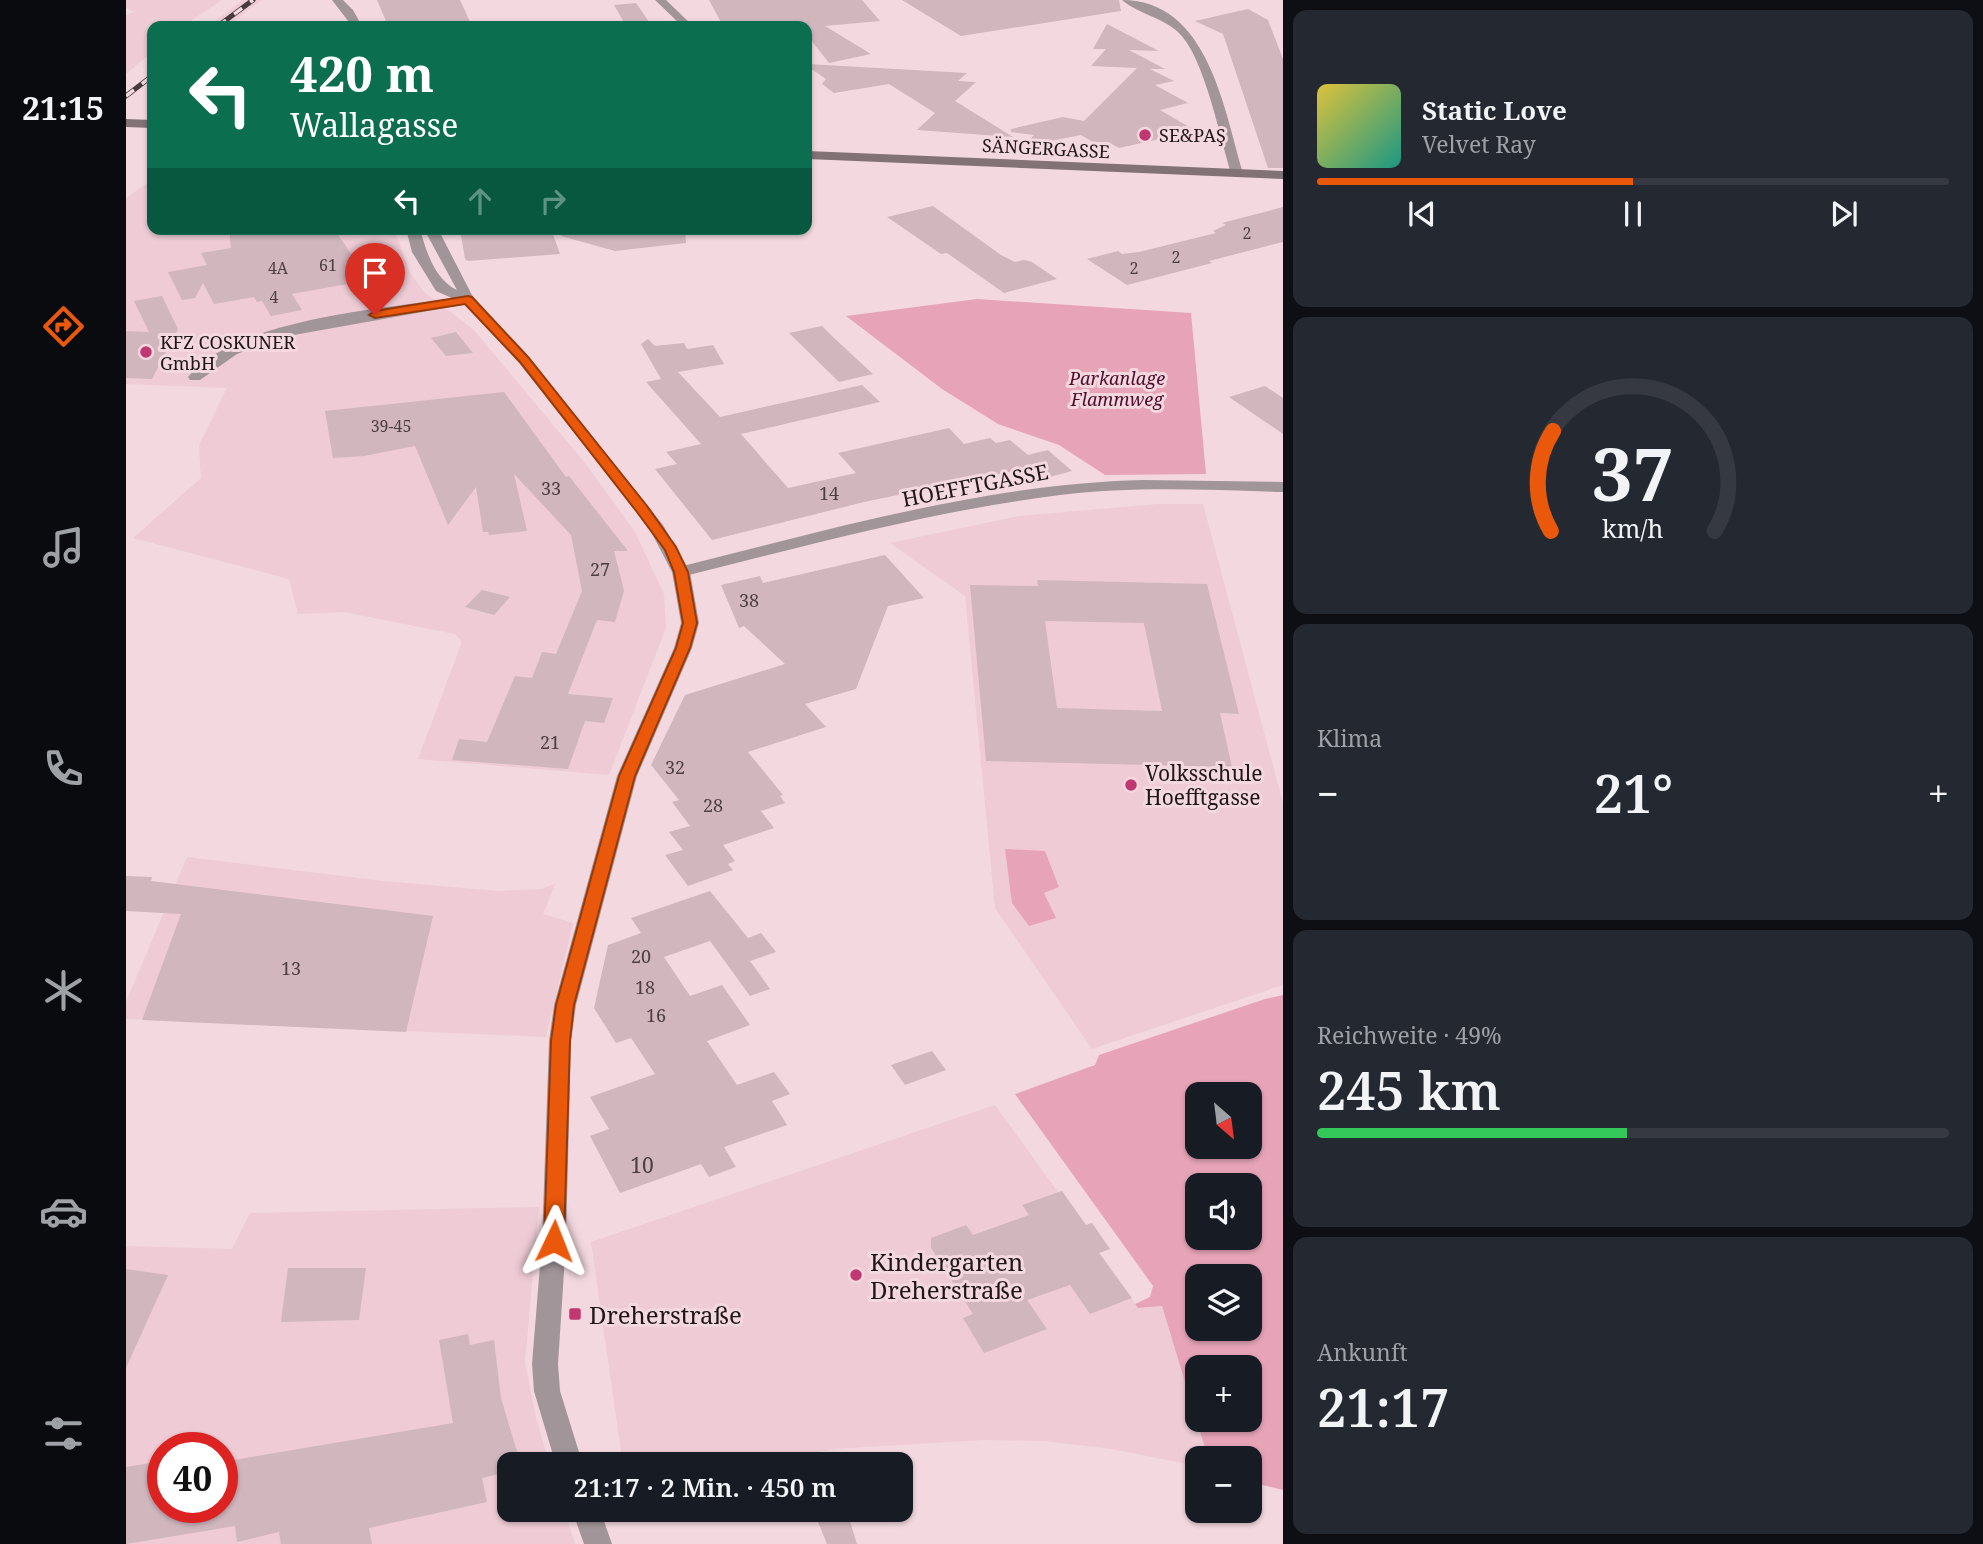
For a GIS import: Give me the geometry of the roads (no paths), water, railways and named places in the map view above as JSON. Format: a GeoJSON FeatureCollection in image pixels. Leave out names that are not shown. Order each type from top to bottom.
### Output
{"type":"FeatureCollection","features":[{"type":"Feature","properties":{"kind":"main road"},"geometry":{"type":"LineString","coordinates":[[126,123],[147,124]]}},
{"type":"Feature","properties":{"kind":"main road","name":"SÄNGERGASSE"},"geometry":{"type":"LineString","coordinates":[[812,155],[1283,175]]}},
{"type":"Feature","properties":{"kind":"street"},"geometry":{"type":"LineString","coordinates":[[337,0],[354,21]]}},
{"type":"Feature","properties":{"kind":"street"},"geometry":{"type":"LineString","coordinates":[[660,0],[683,21]]}},
{"type":"Feature","properties":{"kind":"street"},"geometry":{"type":"LineString","coordinates":[[1127,0],[1166,19],[1187,34],[1199,56],[1237,173]]}},
{"type":"Feature","properties":{"kind":"street"},"geometry":{"type":"LineString","coordinates":[[415,235],[423,260],[442,288],[468,300],[524,360],[655,525],[681,572],[690,623],[683,648],[627,776],[565,1005],[560,1041],[554,1241],[545,1364],[547,1391],[566,1452]]}},
{"type":"Feature","properties":{"kind":"street"},"geometry":{"type":"LineString","coordinates":[[433,235],[436,247],[462,284],[468,300]]}},
{"type":"Feature","properties":{"kind":"street"},"geometry":{"type":"LineString","coordinates":[[195,377],[213,360],[258,338],[308,325],[468,300]]}},
{"type":"Feature","properties":{"kind":"street","name":"HOEFFTGASSE"},"geometry":{"type":"LineString","coordinates":[[681,572],[982,502],[1063,490],[1137,485],[1283,487]]}},
{"type":"Feature","properties":{"kind":"street"},"geometry":{"type":"LineString","coordinates":[[590,1522],[598,1544]]}},
{"type":"Feature","properties":{"kind":"railway"},"geometry":{"type":"LineString","coordinates":[[225,21],[253,0]]}},
{"type":"Feature","properties":{"kind":"railway"},"geometry":{"type":"LineString","coordinates":[[126,96],[147,80]]}},
{"type":"Feature","properties":{"kind":"place","name":"SE&PAŞ"},"geometry":{"type":"Point","coordinates":[1145,135]}},
{"type":"Feature","properties":{"kind":"place","name":"KFZ COSKUNER GmbH"},"geometry":{"type":"Point","coordinates":[146,352]}},
{"type":"Feature","properties":{"kind":"place","name":"Volksschule Hoefftgasse"},"geometry":{"type":"Point","coordinates":[1131,785]}},
{"type":"Feature","properties":{"kind":"place","name":"Kindergarten Dreherstraße"},"geometry":{"type":"Point","coordinates":[856,1275]}},
{"type":"Feature","properties":{"kind":"place","name":"Dreherstraße"},"geometry":{"type":"Point","coordinates":[575,1314]}},
{"type":"Feature","properties":{"kind":"park label","name":"Parkanlage Flammweg"},"geometry":{"type":"Point","coordinates":[1117,388]}}]}
